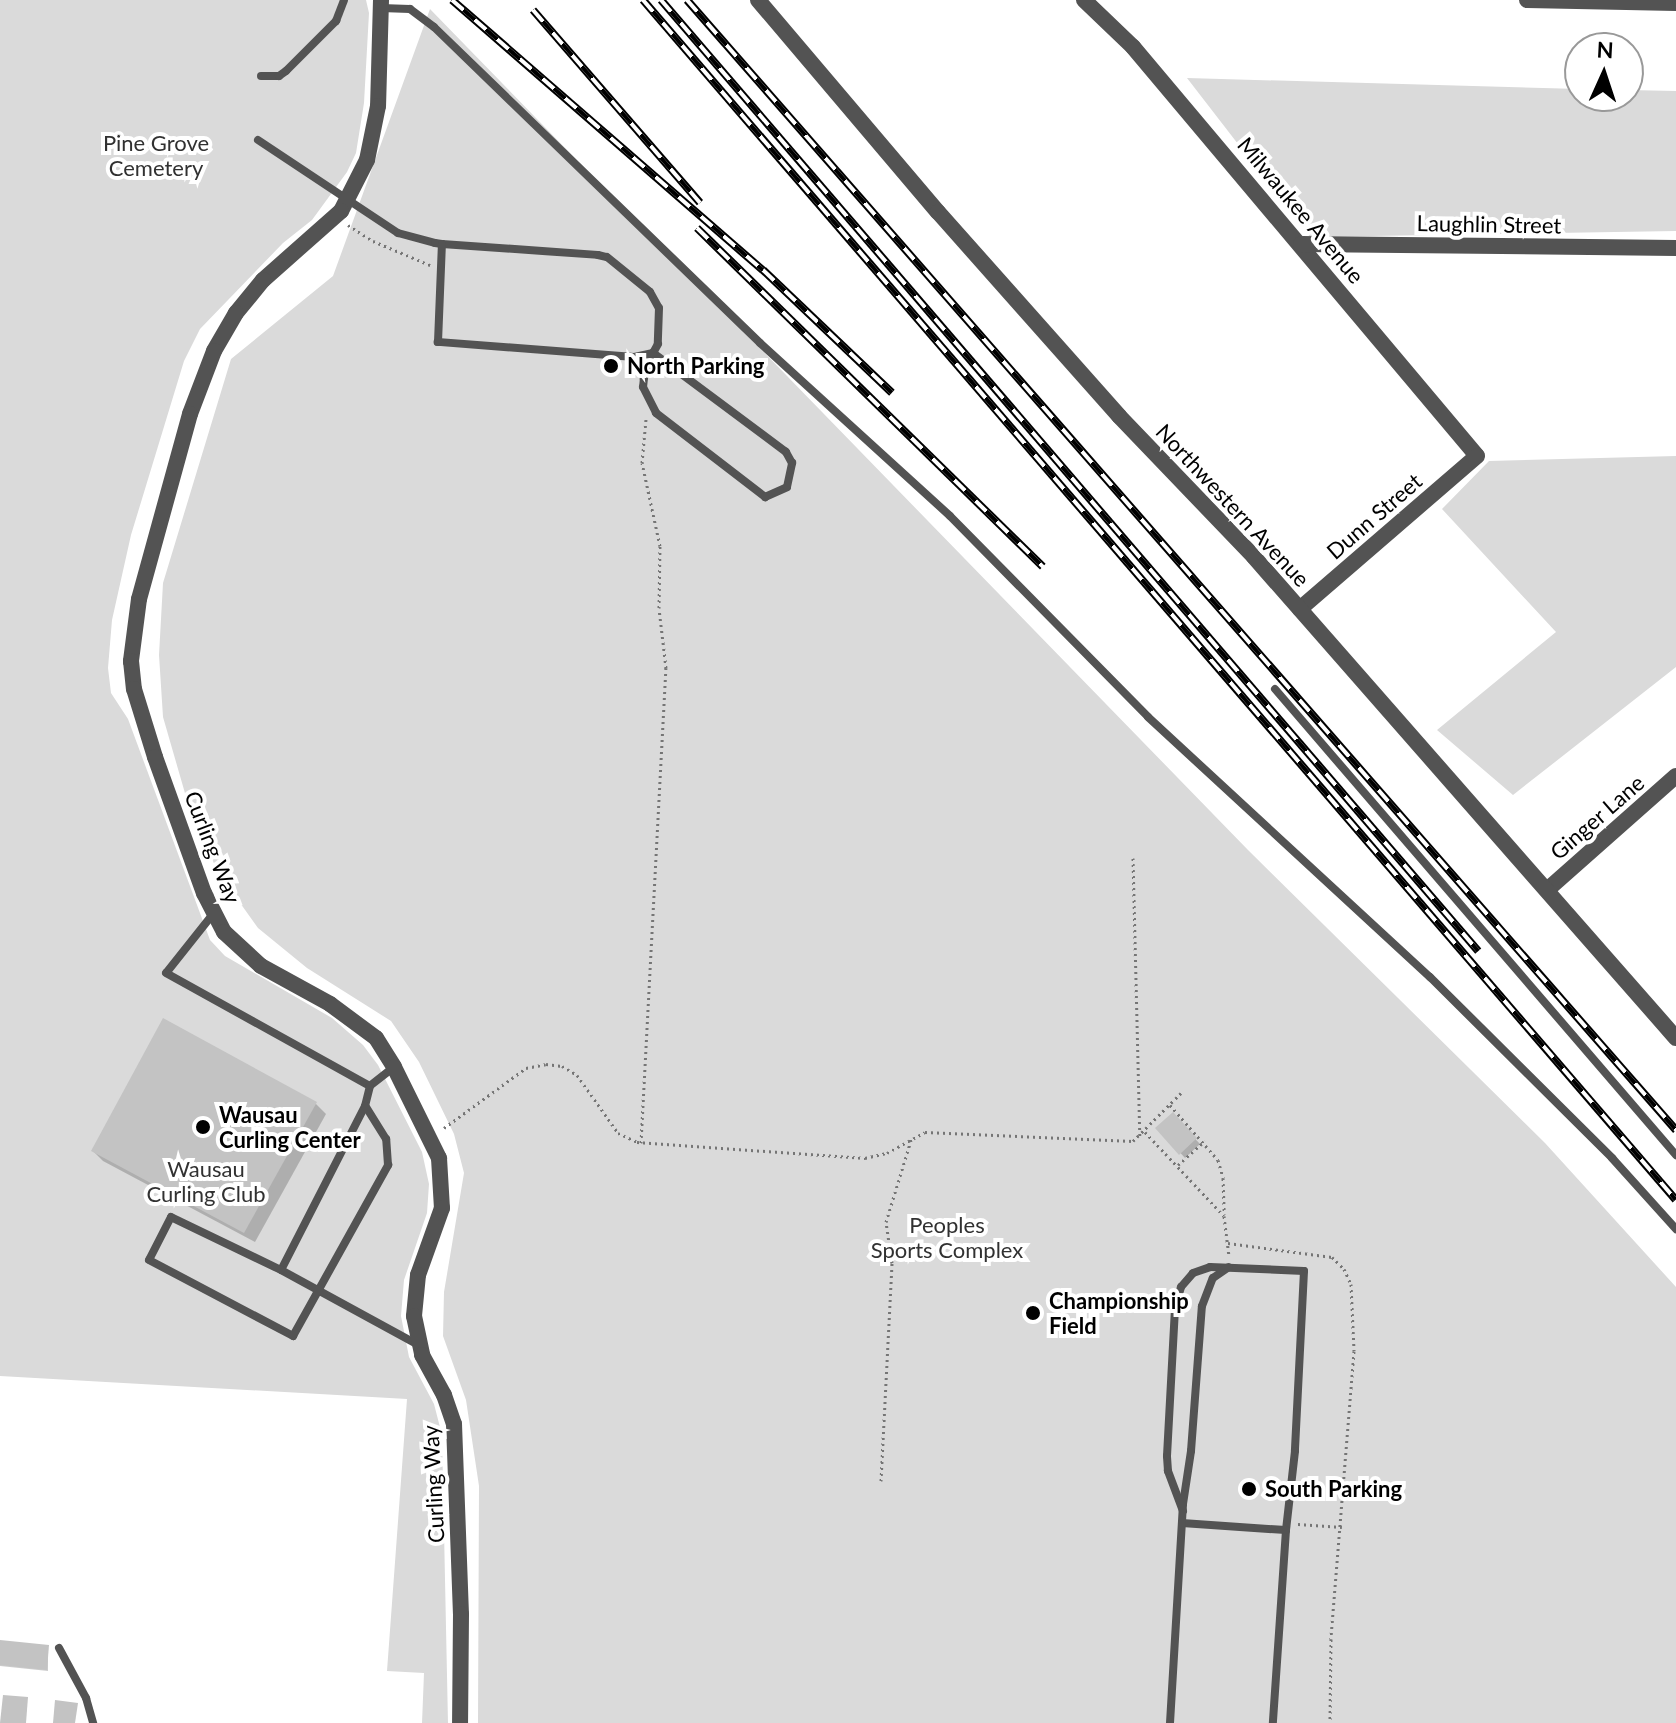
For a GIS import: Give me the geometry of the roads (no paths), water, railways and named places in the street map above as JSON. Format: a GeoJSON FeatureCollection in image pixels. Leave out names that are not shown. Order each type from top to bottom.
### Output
{"type":"FeatureCollection","features":[{"type":"Feature","properties":{"kind":"street","name":"Milwaukee Avenue"},"geometry":{"type":"LineString","coordinates":[[1084,0],[1133,47],[1477,456]]}},
{"type":"Feature","properties":{"kind":"street"},"geometry":{"type":"LineString","coordinates":[[1527,0],[1676,3]]}},
{"type":"Feature","properties":{"kind":"street","name":"Northwestern Avenue"},"geometry":{"type":"LineString","coordinates":[[764,2],[938,212],[1119,416],[1300,609],[1676,1038]]}},
{"type":"Feature","properties":{"kind":"street","name":"Curling Way"},"geometry":{"type":"LineString","coordinates":[[381,4],[376,128],[367,160],[347,202],[328,224],[263,280],[221,338],[190,414],[135,614],[131,661],[141,714],[213,914],[231,941],[249,958],[356,1021],[376,1038],[429,1135],[441,1167],[443,1197],[439,1221],[416,1284],[414,1316],[418,1345],[449,1405],[454,1424],[461,1614],[460,1723]]}},
{"type":"Feature","properties":{"kind":"street","name":"Laughlin Street"},"geometry":{"type":"LineString","coordinates":[[1301,244],[1676,248]]}},
{"type":"Feature","properties":{"kind":"street","name":"Dunn Street"},"geometry":{"type":"LineString","coordinates":[[1300,609],[1477,456]]}},
{"type":"Feature","properties":{"kind":"street","name":"Ginger Lane"},"geometry":{"type":"LineString","coordinates":[[1547,890],[1676,776]]}},
{"type":"Feature","properties":{"kind":"lane"},"geometry":{"type":"LineString","coordinates":[[261,76],[271,77],[286,71],[336,21],[344,0]]}},
{"type":"Feature","properties":{"kind":"lane"},"geometry":{"type":"LineString","coordinates":[[381,4],[410,9],[434,27],[760,343],[950,516],[1148,717],[1454,1001],[1612,1158],[1676,1229]]}},
{"type":"Feature","properties":{"kind":"lane"},"geometry":{"type":"LineString","coordinates":[[258,140],[398,233],[442,244],[607,257],[650,292],[659,308],[658,344],[653,353],[643,387],[656,413],[765,497],[787,487],[792,463],[786,452],[653,353],[634,357],[438,342],[442,244]]}},
{"type":"Feature","properties":{"kind":"lane"},"geometry":{"type":"LineString","coordinates":[[1275,689],[1676,1155]]}},
{"type":"Feature","properties":{"kind":"lane"},"geometry":{"type":"LineString","coordinates":[[213,914],[166,973],[370,1086]]}},
{"type":"Feature","properties":{"kind":"lane"},"geometry":{"type":"LineString","coordinates":[[281,1270],[365,1106],[370,1086],[394,1067]]}},
{"type":"Feature","properties":{"kind":"lane"},"geometry":{"type":"LineString","coordinates":[[365,1106],[386,1139],[388,1165],[318,1290],[293,1336],[149,1260],[171,1217],[281,1270],[318,1290],[418,1345]]}},
{"type":"Feature","properties":{"kind":"lane"},"geometry":{"type":"LineString","coordinates":[[1170,1723],[1182,1523],[1202,1306],[1213,1278],[1230,1267]]}},
{"type":"Feature","properties":{"kind":"lane"},"geometry":{"type":"LineString","coordinates":[[1183,1511],[1167,1463],[1176,1302],[1193,1273],[1203,1268],[1304,1271],[1295,1451],[1286,1527],[1273,1723]]}},
{"type":"Feature","properties":{"kind":"lane"},"geometry":{"type":"LineString","coordinates":[[1182,1523],[1286,1527]]}},
{"type":"Feature","properties":{"kind":"lane"},"geometry":{"type":"LineString","coordinates":[[59,1648],[86,1698],[93,1723]]}},
{"type":"Feature","properties":{"kind":"railway"},"geometry":{"type":"LineString","coordinates":[[452,0],[763,270],[892,393]]}},
{"type":"Feature","properties":{"kind":"railway"},"geometry":{"type":"LineString","coordinates":[[643,0],[1676,1200]]}},
{"type":"Feature","properties":{"kind":"railway"},"geometry":{"type":"LineString","coordinates":[[661,0],[1478,951]]}},
{"type":"Feature","properties":{"kind":"railway"},"geometry":{"type":"LineString","coordinates":[[687,0],[1676,1130]]}},
{"type":"Feature","properties":{"kind":"railway"},"geometry":{"type":"LineString","coordinates":[[533,10],[700,203]]}},
{"type":"Feature","properties":{"kind":"railway"},"geometry":{"type":"LineString","coordinates":[[697,228],[1043,567]]}},
{"type":"Feature","properties":{"kind":"place","name":"North Parking"},"geometry":{"type":"Point","coordinates":[611,366]}},
{"type":"Feature","properties":{"kind":"place","name":"Wausau Curling Center"},"geometry":{"type":"Point","coordinates":[203,1127]}},
{"type":"Feature","properties":{"kind":"place","name":"Championship Field"},"geometry":{"type":"Point","coordinates":[1033,1313]}},
{"type":"Feature","properties":{"kind":"place","name":"South Parking"},"geometry":{"type":"Point","coordinates":[1249,1489]}},
{"type":"Feature","properties":{"kind":"park label","name":"Pine Grove Cemetery"},"geometry":{"type":"Point","coordinates":[156,154]}},
{"type":"Feature","properties":{"kind":"park label","name":"Wausau Curling Club"},"geometry":{"type":"Point","coordinates":[206,1180]}},
{"type":"Feature","properties":{"kind":"park label","name":"Peoples Sports Complex"},"geometry":{"type":"Point","coordinates":[947,1236]}}]}
